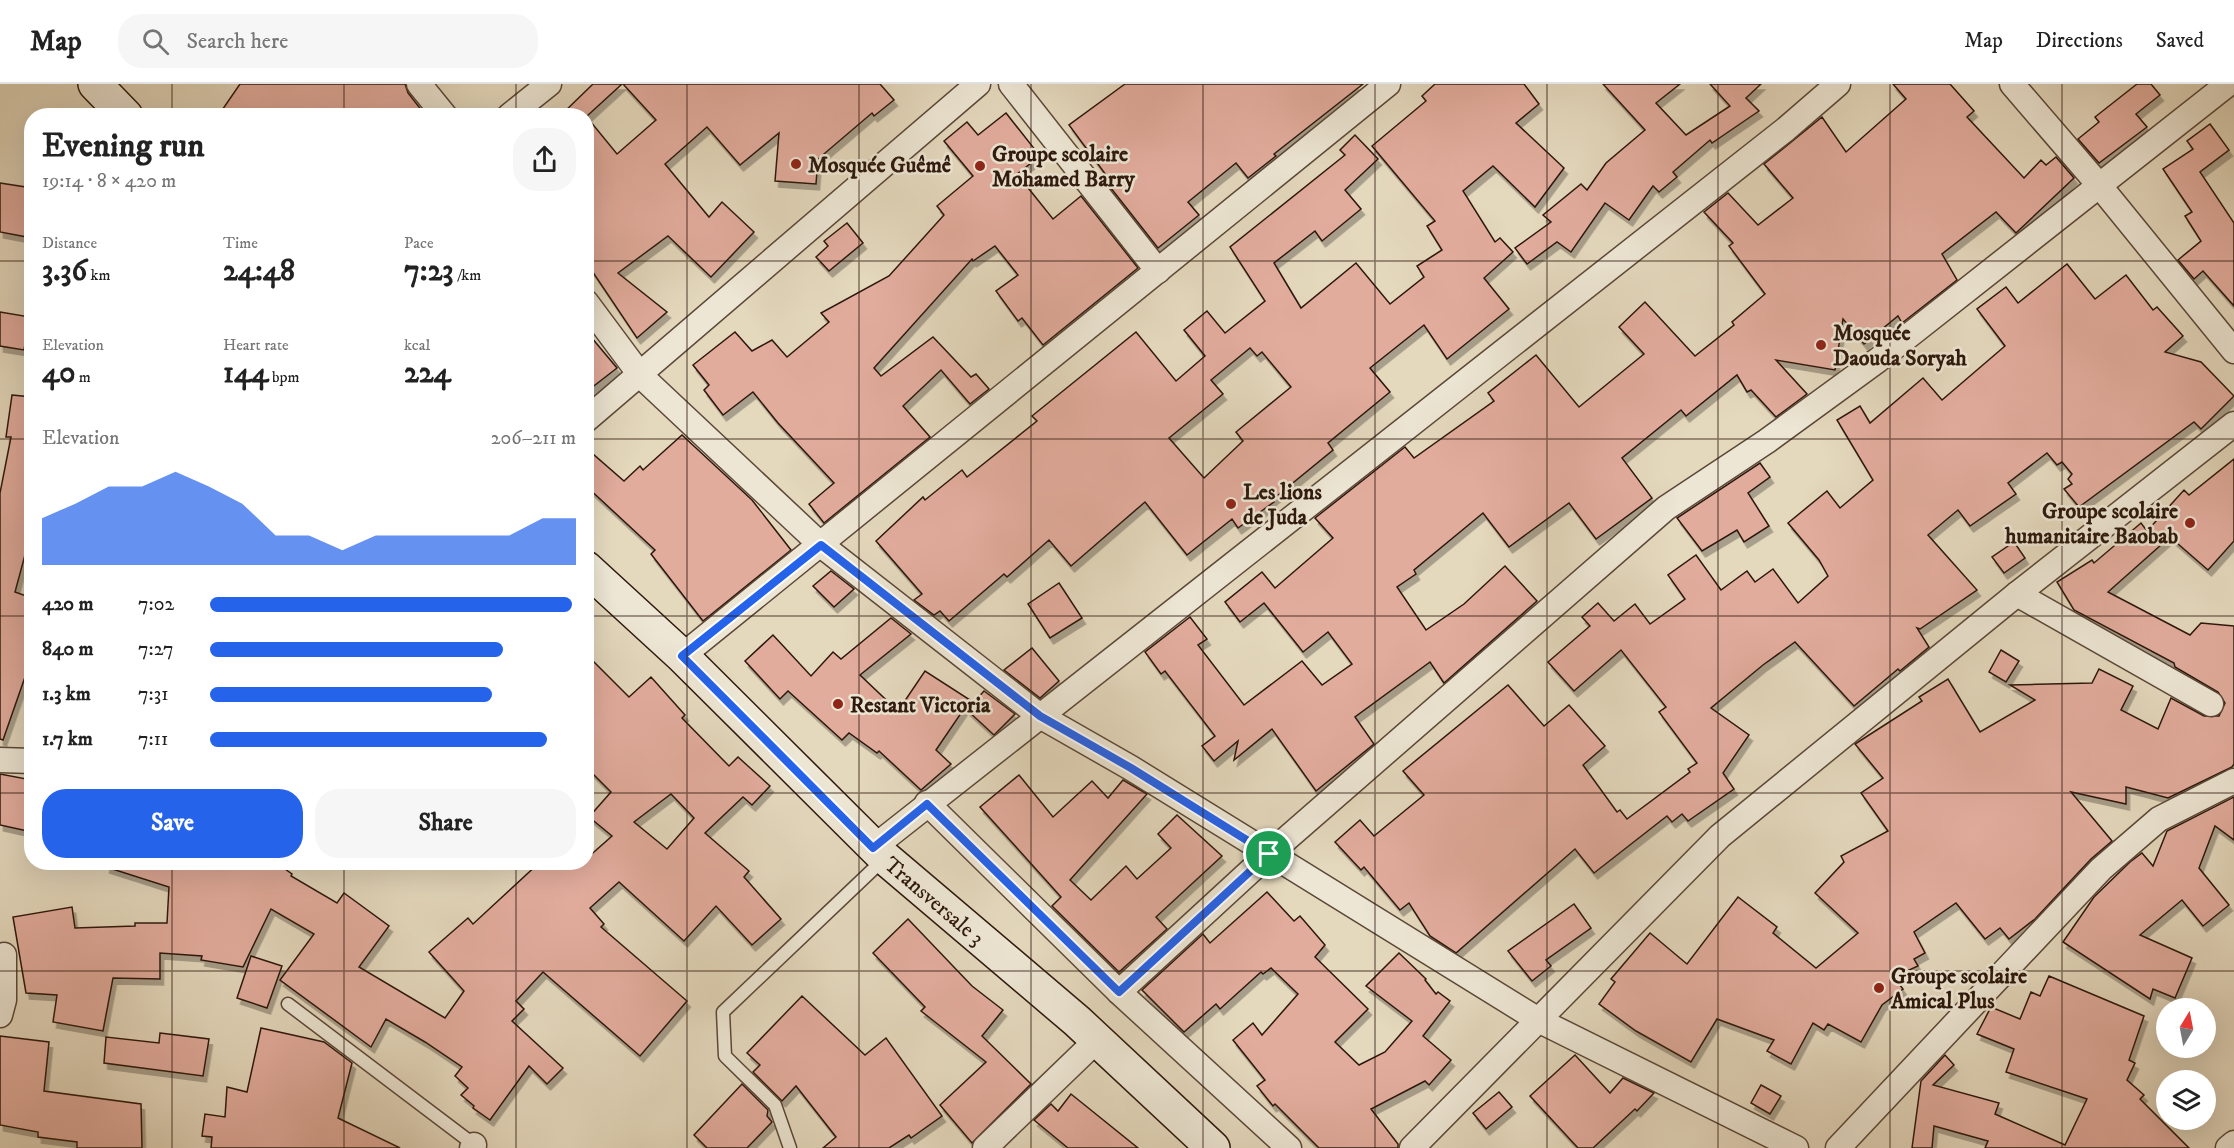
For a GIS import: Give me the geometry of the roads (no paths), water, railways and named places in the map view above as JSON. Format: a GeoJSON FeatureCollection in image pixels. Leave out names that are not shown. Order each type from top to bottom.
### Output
{"type":"FeatureCollection","features":[{"type":"Feature","properties":{"kind":"main road"},"geometry":{"type":"LineString","coordinates":[[95,84],[118,108]]}},
{"type":"Feature","properties":{"kind":"main road","name":"Transversale 3"},"geometry":{"type":"LineString","coordinates":[[594,575],[682,656],[879,853],[1097,1040],[1213,1148]]}},
{"type":"Feature","properties":{"kind":"street"},"geometry":{"type":"LineString","coordinates":[[419,84],[438,108]]}},
{"type":"Feature","properties":{"kind":"street"},"geometry":{"type":"LineString","coordinates":[[519,108],[549,84]]}},
{"type":"Feature","properties":{"kind":"street"},"geometry":{"type":"LineString","coordinates":[[594,413],[978,84]]}},
{"type":"Feature","properties":{"kind":"street"},"geometry":{"type":"LineString","coordinates":[[1011,84],[1158,271]]}},
{"type":"Feature","properties":{"kind":"street"},"geometry":{"type":"LineString","coordinates":[[682,656],[1388,84]]}},
{"type":"Feature","properties":{"kind":"street"},"geometry":{"type":"LineString","coordinates":[[879,853],[927,804],[1637,243],[1786,129],[1838,84]]}},
{"type":"Feature","properties":{"kind":"street"},"geometry":{"type":"LineString","coordinates":[[2012,84],[2099,185],[2234,351]]}},
{"type":"Feature","properties":{"kind":"street"},"geometry":{"type":"LineString","coordinates":[[1119,992],[1269,854],[1666,508],[1767,441],[1878,360],[2228,84]]}},
{"type":"Feature","properties":{"kind":"street"},"geometry":{"type":"LineString","coordinates":[[594,313],[641,375],[821,545],[1040,716],[1131,768],[1540,1021],[1796,1148]]}},
{"type":"Feature","properties":{"kind":"street"},"geometry":{"type":"LineString","coordinates":[[1412,1148],[1540,1021],[1720,836],[2017,594],[2234,424]]}},
{"type":"Feature","properties":{"kind":"street"},"geometry":{"type":"LineString","coordinates":[[2017,594],[2211,704]]}},
{"type":"Feature","properties":{"kind":"street"},"geometry":{"type":"LineString","coordinates":[[0,760],[24,761]]}},
{"type":"Feature","properties":{"kind":"street"},"geometry":{"type":"LineString","coordinates":[[1838,1148],[2101,869],[2159,819],[2234,782]]}},
{"type":"Feature","properties":{"kind":"street"},"geometry":{"type":"LineString","coordinates":[[927,804],[1119,992],[1289,1148]]}},
{"type":"Feature","properties":{"kind":"street"},"geometry":{"type":"LineString","coordinates":[[0,1015],[4,1000],[4,955]]}},
{"type":"Feature","properties":{"kind":"street"},"geometry":{"type":"LineString","coordinates":[[984,1148],[1097,1040]]}},
{"type":"Feature","properties":{"kind":"street"},"geometry":{"type":"LineString","coordinates":[[2228,1148],[2234,1143]]}},
{"type":"Feature","properties":{"kind":"lane"},"geometry":{"type":"LineString","coordinates":[[790,1148],[775,1105],[725,1056],[723,1012],[879,853]]}},
{"type":"Feature","properties":{"kind":"lane"},"geometry":{"type":"LineString","coordinates":[[288,1004],[475,1147]]}},
{"type":"Feature","properties":{"kind":"place","name":"Mosquée Guêmê"},"geometry":{"type":"Point","coordinates":[796,164]}},
{"type":"Feature","properties":{"kind":"place","name":"Groupe scolaire Mohamed Barry"},"geometry":{"type":"Point","coordinates":[980,166]}},
{"type":"Feature","properties":{"kind":"place","name":"Mosquée Daouda Soryah"},"geometry":{"type":"Point","coordinates":[1821,345]}},
{"type":"Feature","properties":{"kind":"place","name":"Les lions de Juda"},"geometry":{"type":"Point","coordinates":[1231,504]}},
{"type":"Feature","properties":{"kind":"place","name":"Groupe scolaire humanitaire Baobab"},"geometry":{"type":"Point","coordinates":[2190,523]}},
{"type":"Feature","properties":{"kind":"place","name":"Restant Victoria"},"geometry":{"type":"Point","coordinates":[838,704]}},
{"type":"Feature","properties":{"kind":"place","name":"Groupe scolaire Amical Plus"},"geometry":{"type":"Point","coordinates":[1879,988]}}]}
